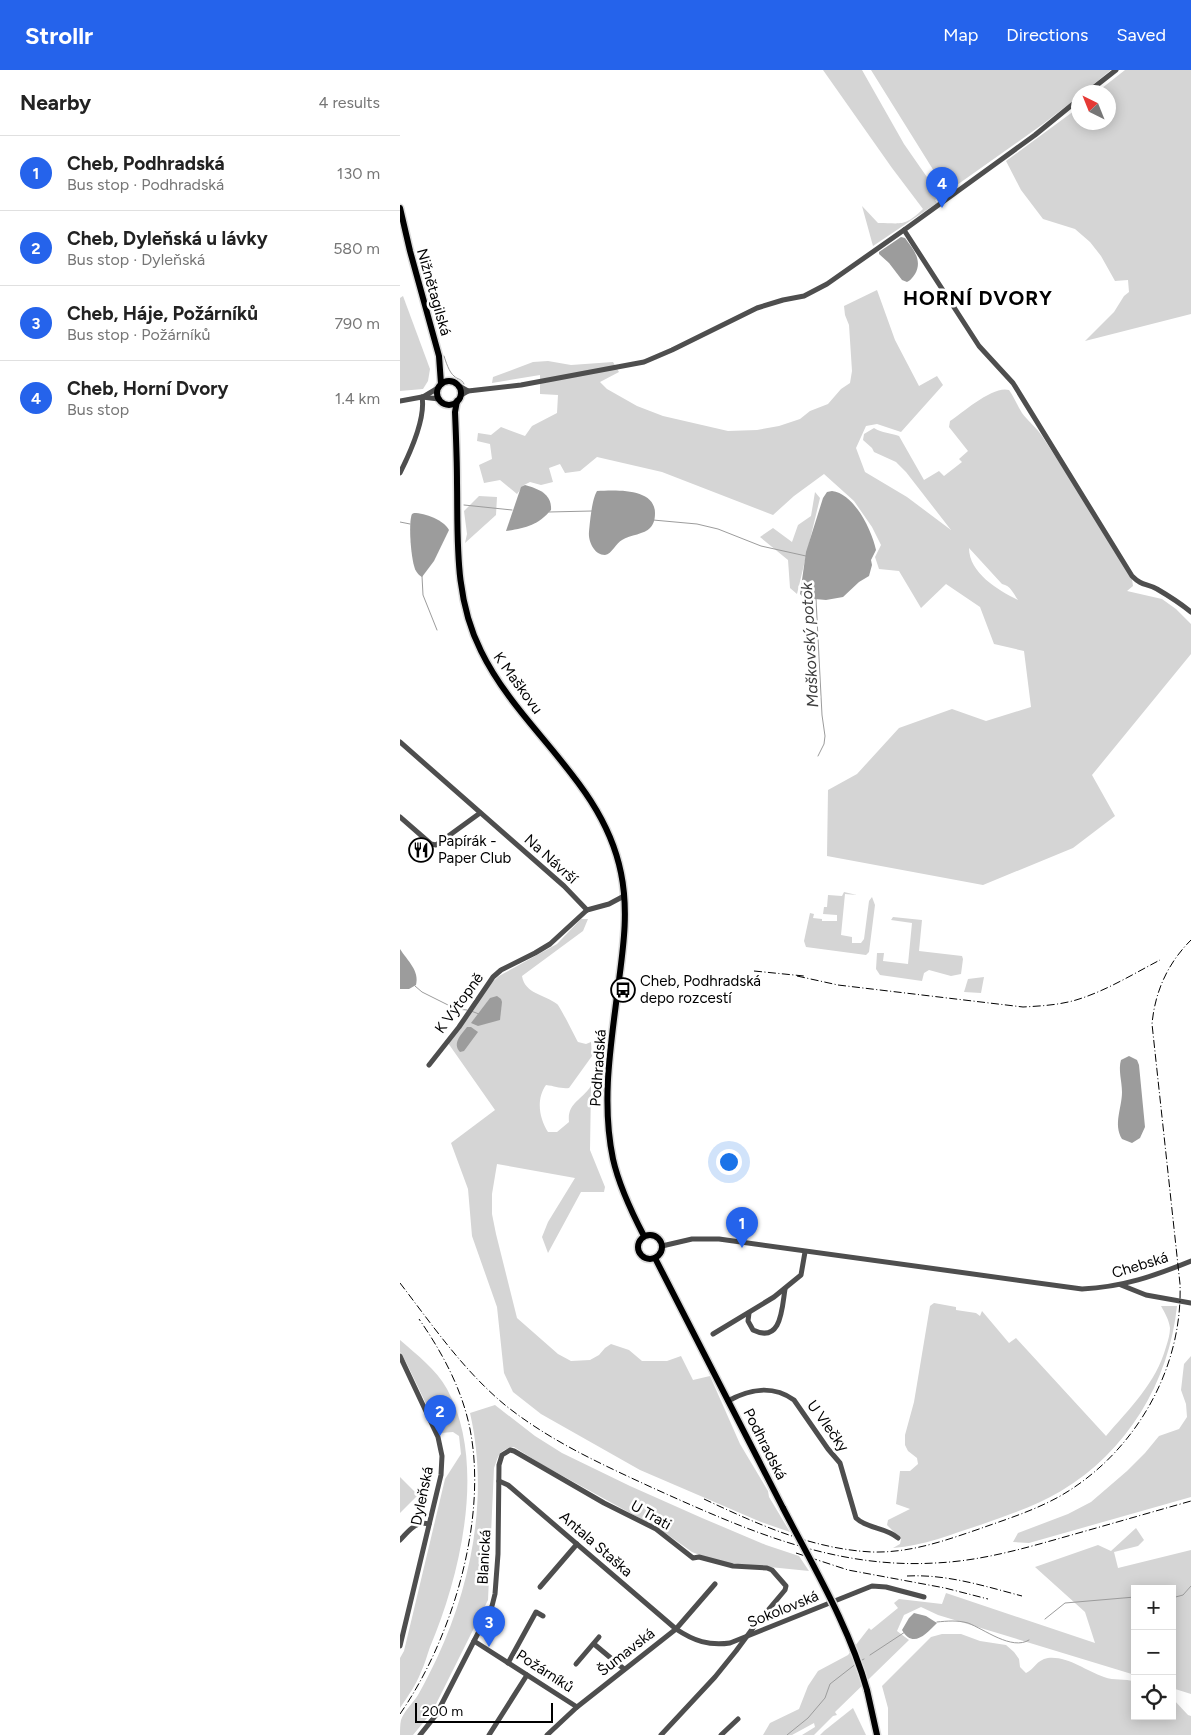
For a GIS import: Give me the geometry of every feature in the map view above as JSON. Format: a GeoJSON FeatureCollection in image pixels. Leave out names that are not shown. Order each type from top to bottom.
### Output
{"type":"FeatureCollection","features":[{"type":"Feature","properties":{"kind":"main road","name":"Nižnětagilská"},"geometry":{"type":"LineString","coordinates":[[400,208],[439,356],[440,386]]}},
{"type":"Feature","properties":{"kind":"main road"},"geometry":{"type":"LineString","coordinates":[[439,356],[446,373],[459,386],[459,398],[452,404],[446,404]]}},
{"type":"Feature","properties":{"kind":"main road"},"geometry":{"type":"LineString","coordinates":[[452,381],[440,386],[438,396],[446,404],[455,427]]}},
{"type":"Feature","properties":{"kind":"main road","name":"K Maškovu"},"geometry":{"type":"LineString","coordinates":[[459,398],[455,412],[459,572],[464,603],[472,631],[481,652],[498,680],[597,810],[616,852],[624,896]]}},
{"type":"Feature","properties":{"kind":"main road","name":"Podhradská"},"geometry":{"type":"LineString","coordinates":[[624,896],[624,941],[607,1084],[607,1114],[613,1159],[619,1179],[630,1210],[644,1236]]}},
{"type":"Feature","properties":{"kind":"main road"},"geometry":{"type":"LineString","coordinates":[[652,1235],[656,1237],[662,1246],[660,1253],[655,1258],[646,1258],[638,1252],[638,1244],[644,1236],[652,1235]]}},
{"type":"Feature","properties":{"kind":"main road","name":"Podhradská"},"geometry":{"type":"LineString","coordinates":[[655,1258],[847,1634],[867,1690],[877,1735]]}},
{"type":"Feature","properties":{"kind":"street"},"geometry":{"type":"LineString","coordinates":[[1097,85],[1116,70]]}},
{"type":"Feature","properties":{"kind":"street"},"geometry":{"type":"LineString","coordinates":[[459,398],[468,391],[609,370],[644,362],[757,308],[804,296],[826,284],[904,230],[1036,135],[1071,106]]}},
{"type":"Feature","properties":{"kind":"street"},"geometry":{"type":"LineString","coordinates":[[904,230],[979,346],[1013,383],[1132,576],[1140,584],[1154,588],[1191,612]]}},
{"type":"Feature","properties":{"kind":"street"},"geometry":{"type":"LineString","coordinates":[[422,397],[440,386]]}},
{"type":"Feature","properties":{"kind":"street"},"geometry":{"type":"LineString","coordinates":[[459,386],[468,391]]}},
{"type":"Feature","properties":{"kind":"street"},"geometry":{"type":"LineString","coordinates":[[400,473],[422,416],[424,404],[422,397]]}},
{"type":"Feature","properties":{"kind":"street"},"geometry":{"type":"LineString","coordinates":[[400,401],[422,397],[439,399]]}},
{"type":"Feature","properties":{"kind":"street","name":"Na Návrší"},"geometry":{"type":"LineString","coordinates":[[400,742],[564,886],[587,910]]}},
{"type":"Feature","properties":{"kind":"street"},"geometry":{"type":"LineString","coordinates":[[400,817],[432,844],[436,845],[480,812]]}},
{"type":"Feature","properties":{"kind":"street"},"geometry":{"type":"LineString","coordinates":[[587,910],[609,904],[624,896]]}},
{"type":"Feature","properties":{"kind":"street","name":"K Výtopně"},"geometry":{"type":"LineString","coordinates":[[428,1065],[459,1027],[492,977],[501,970],[550,944],[587,910]]}},
{"type":"Feature","properties":{"kind":"street"},"geometry":{"type":"LineString","coordinates":[[662,1246],[685,1240],[708,1238],[805,1252],[801,1276],[749,1313],[713,1334]]}},
{"type":"Feature","properties":{"kind":"street","name":"Chebská"},"geometry":{"type":"LineString","coordinates":[[805,1252],[1065,1287],[1096,1288],[1121,1285],[1144,1279],[1191,1261]]}},
{"type":"Feature","properties":{"kind":"street"},"geometry":{"type":"LineString","coordinates":[[1121,1285],[1146,1295],[1191,1303]]}},
{"type":"Feature","properties":{"kind":"street"},"geometry":{"type":"LineString","coordinates":[[749,1313],[748,1321],[753,1330],[762,1333],[772,1332],[779,1323],[785,1289]]}},
{"type":"Feature","properties":{"kind":"street","name":"Dyleňská"},"geometry":{"type":"LineString","coordinates":[[400,1356],[441,1448],[441,1475],[400,1646]]}},
{"type":"Feature","properties":{"kind":"street","name":"U Vlečky"},"geometry":{"type":"LineString","coordinates":[[728,1401],[754,1390],[787,1395],[794,1400],[840,1463],[856,1518],[860,1522],[887,1530],[898,1538]]}},
{"type":"Feature","properties":{"kind":"street","name":"U Trati"},"geometry":{"type":"LineString","coordinates":[[506,1452],[514,1451],[604,1503],[656,1529],[693,1558],[700,1557],[733,1566],[768,1568],[772,1570],[786,1586],[786,1590],[745,1638]]}},
{"type":"Feature","properties":{"kind":"street","name":"Blanická"},"geometry":{"type":"LineString","coordinates":[[420,1735],[436,1715],[492,1606],[498,1554],[500,1460],[506,1452]]}},
{"type":"Feature","properties":{"kind":"street","name":"Antala Staška"},"geometry":{"type":"LineString","coordinates":[[499,1481],[508,1484],[676,1629],[694,1640],[710,1644],[730,1643],[745,1638]]}},
{"type":"Feature","properties":{"kind":"street"},"geometry":{"type":"LineString","coordinates":[[400,1540],[416,1525],[429,1524]]}},
{"type":"Feature","properties":{"kind":"street"},"geometry":{"type":"LineString","coordinates":[[540,1587],[577,1544]]}},
{"type":"Feature","properties":{"kind":"street","name":"Šumavská"},"geometry":{"type":"LineString","coordinates":[[547,1735],[577,1707],[676,1629],[715,1584]]}},
{"type":"Feature","properties":{"kind":"street","name":"Sokolovská"},"geometry":{"type":"LineString","coordinates":[[661,1735],[715,1677],[745,1638],[866,1588],[879,1585],[924,1597]]}},
{"type":"Feature","properties":{"kind":"street"},"geometry":{"type":"LineString","coordinates":[[508,1663],[536,1612],[543,1616]]}},
{"type":"Feature","properties":{"kind":"street"},"geometry":{"type":"LineString","coordinates":[[576,1664],[600,1637]]}},
{"type":"Feature","properties":{"kind":"street","name":"Požárníků"},"geometry":{"type":"LineString","coordinates":[[474,1641],[577,1707]]}},
{"type":"Feature","properties":{"kind":"street"},"geometry":{"type":"LineString","coordinates":[[594,1644],[624,1669]]}},
{"type":"Feature","properties":{"kind":"street"},"geometry":{"type":"LineString","coordinates":[[489,1735],[527,1675]]}},
{"type":"Feature","properties":{"kind":"street"},"geometry":{"type":"LineString","coordinates":[[721,1735],[738,1719]]}},
{"type":"Feature","properties":{"kind":"shaded area"},"geometry":{"type":"Polygon","coordinates":[[[823,70],[862,70],[904,144],[929,180],[938,198],[935,200],[937,203],[873,246],[862,206],[878,223],[903,223],[923,209],[823,70]]]}},
{"type":"Feature","properties":{"kind":"shaded area"},"geometry":{"type":"Polygon","coordinates":[[[871,70],[1111,70],[1093,85],[1071,85],[1071,102],[947,192],[871,70]]]}},
{"type":"Feature","properties":{"kind":"shaded area"},"geometry":{"type":"Polygon","coordinates":[[[1125,70],[1191,70],[1191,314],[1085,341],[1114,312],[1124,296],[1129,292],[1128,280],[1115,281],[1101,256],[1090,242],[1075,229],[1043,219],[1021,190],[1006,161],[1071,113],[1071,130],[1116,130],[1116,85],[1106,85],[1125,70]]]}},
{"type":"Feature","properties":{"kind":"shaded area"},"geometry":{"type":"Polygon","coordinates":[[[901,237],[905,238],[914,251],[918,264],[915,274],[907,282],[902,280],[889,263],[879,254],[879,252],[901,237]]]}},
{"type":"Feature","properties":{"kind":"shaded area"},"geometry":{"type":"Polygon","coordinates":[[[877,290],[895,340],[919,386],[937,376],[943,385],[901,432],[877,424],[866,426],[856,448],[865,472],[907,497],[951,530],[906,472],[896,462],[874,452],[863,440],[864,434],[874,428],[899,436],[924,480],[939,471],[944,476],[962,462],[959,459],[968,451],[949,427],[950,421],[987,395],[995,391],[1009,390],[1022,413],[1040,433],[1054,454],[1132,579],[1133,586],[1127,591],[1162,599],[1176,609],[1191,624],[1191,654],[1092,775],[1115,816],[1073,848],[983,885],[827,856],[828,790],[857,774],[899,728],[952,709],[986,721],[1031,707],[1024,651],[994,644],[980,607],[946,584],[921,608],[899,571],[879,569],[875,557],[881,545],[872,527],[854,501],[824,474],[794,496],[773,515],[662,472],[597,457],[580,471],[565,473],[560,464],[549,468],[553,482],[541,485],[530,482],[524,485],[517,494],[500,480],[484,483],[479,465],[492,459],[490,444],[477,441],[478,433],[491,435],[501,427],[525,436],[532,426],[557,413],[558,395],[540,394],[540,375],[492,383],[493,377],[533,362],[548,361],[571,365],[613,362],[619,372],[600,382],[607,389],[637,406],[663,416],[728,431],[757,430],[779,426],[800,419],[810,411],[828,404],[841,389],[850,383],[852,371],[849,325],[844,306],[877,290]],[[969,548],[970,557],[979,573],[994,586],[1018,600],[1010,588],[1002,584],[969,548]]]}},
{"type":"Feature","properties":{"kind":"shaded area"},"geometry":{"type":"Polygon","coordinates":[[[403,296],[430,369],[428,381],[423,389],[400,391],[400,298],[403,296]]]}},
{"type":"Feature","properties":{"kind":"shaded area"},"geometry":{"type":"Polygon","coordinates":[[[525,485],[544,493],[551,504],[551,510],[531,525],[506,531],[521,487],[525,485]]]}},
{"type":"Feature","properties":{"kind":"shaded area"},"geometry":{"type":"Polygon","coordinates":[[[597,491],[633,492],[649,499],[655,513],[652,525],[645,532],[622,540],[607,554],[598,553],[592,547],[589,536],[597,491]]]}},
{"type":"Feature","properties":{"kind":"shaded area"},"geometry":{"type":"Polygon","coordinates":[[[832,491],[848,499],[861,514],[871,533],[876,550],[871,560],[872,565],[869,576],[859,582],[843,597],[826,600],[804,598],[800,594],[806,552],[823,498],[827,492],[832,491]]]}},
{"type":"Feature","properties":{"kind":"shaded area"},"geometry":{"type":"Polygon","coordinates":[[[815,492],[820,498],[797,594],[790,588],[788,560],[760,537],[773,528],[792,542],[798,525],[811,516],[815,492]]]}},
{"type":"Feature","properties":{"kind":"shaded area"},"geometry":{"type":"Polygon","coordinates":[[[479,496],[497,497],[496,515],[465,543],[467,534],[464,511],[479,496]]]}},
{"type":"Feature","properties":{"kind":"shaded area"},"geometry":{"type":"Polygon","coordinates":[[[412,514],[434,518],[447,526],[449,530],[434,561],[422,577],[414,567],[411,552],[410,525],[412,514]]]}},
{"type":"Feature","properties":{"kind":"shaded area"},"geometry":{"type":"Polygon","coordinates":[[[844,892],[857,895],[845,894],[841,935],[852,937],[852,943],[861,943],[864,939],[869,901],[872,897],[875,905],[869,952],[866,955],[806,947],[804,941],[810,913],[814,914],[813,918],[822,919],[822,921],[837,921],[837,915],[823,914],[824,907],[827,907],[828,895],[842,896],[844,892]]]}},
{"type":"Feature","properties":{"kind":"shaded area"},"geometry":{"type":"Polygon","coordinates":[[[893,917],[922,920],[919,951],[962,956],[961,974],[951,976],[929,970],[924,973],[922,981],[880,975],[876,969],[877,953],[884,953],[883,961],[908,964],[912,923],[891,920],[893,917]]]}},
{"type":"Feature","properties":{"kind":"shaded area"},"geometry":{"type":"Polygon","coordinates":[[[581,919],[588,919],[583,931],[522,976],[527,987],[557,1004],[578,1042],[586,1044],[591,1042],[592,1056],[569,1088],[546,1085],[541,1096],[540,1108],[542,1121],[548,1132],[557,1132],[569,1122],[572,1106],[591,1086],[590,1150],[605,1187],[604,1192],[581,1192],[548,1253],[542,1237],[548,1222],[575,1178],[497,1164],[492,1194],[492,1214],[517,1318],[558,1354],[571,1361],[590,1360],[611,1344],[629,1350],[642,1361],[667,1361],[681,1356],[693,1380],[710,1376],[740,1444],[790,1532],[761,1522],[640,1470],[541,1414],[513,1392],[504,1373],[497,1307],[472,1236],[468,1189],[451,1143],[495,1110],[448,1043],[489,985],[499,976],[557,944],[581,919]]]}},
{"type":"Feature","properties":{"kind":"shaded area"},"geometry":{"type":"Polygon","coordinates":[[[400,949],[415,970],[416,985],[409,989],[400,989],[400,949]]]}},
{"type":"Feature","properties":{"kind":"shaded area"},"geometry":{"type":"Polygon","coordinates":[[[984,977],[981,993],[964,992],[968,979],[984,977]]]}},
{"type":"Feature","properties":{"kind":"shaded area"},"geometry":{"type":"Polygon","coordinates":[[[497,996],[502,1002],[500,1020],[478,1026],[471,1023],[490,998],[497,996]]]}},
{"type":"Feature","properties":{"kind":"shaded area"},"geometry":{"type":"Polygon","coordinates":[[[467,1027],[471,1027],[478,1032],[464,1051],[460,1052],[457,1042],[467,1027]]]}},
{"type":"Feature","properties":{"kind":"shaded area"},"geometry":{"type":"Polygon","coordinates":[[[1129,1056],[1137,1060],[1139,1065],[1145,1127],[1140,1138],[1132,1143],[1122,1139],[1118,1128],[1122,1098],[1120,1064],[1121,1060],[1129,1056]]]}},
{"type":"Feature","properties":{"kind":"shaded area"},"geometry":{"type":"Polygon","coordinates":[[[934,1303],[956,1307],[956,1310],[976,1313],[980,1316],[982,1311],[1009,1343],[1016,1338],[1106,1436],[1141,1395],[1162,1360],[1170,1328],[1168,1319],[1161,1306],[1177,1306],[1165,1361],[1154,1388],[1141,1412],[1125,1435],[1085,1475],[1061,1491],[1032,1506],[1011,1514],[937,1539],[893,1548],[900,1544],[901,1539],[887,1525],[888,1520],[910,1509],[896,1504],[900,1471],[910,1471],[918,1464],[917,1458],[908,1451],[905,1445],[905,1435],[914,1402],[930,1306],[934,1303]]]}},
{"type":"Feature","properties":{"kind":"shaded area"},"geometry":{"type":"Polygon","coordinates":[[[400,1340],[432,1369],[447,1389],[459,1418],[466,1450],[467,1483],[460,1553],[451,1586],[422,1669],[400,1708],[400,1658],[404,1651],[445,1479],[461,1454],[459,1436],[453,1432],[440,1433],[400,1352],[400,1340]]]}},
{"type":"Feature","properties":{"kind":"shaded area"},"geometry":{"type":"Polygon","coordinates":[[[1191,1356],[1191,1497],[1029,1543],[1013,1542],[1018,1533],[1068,1514],[1091,1502],[1127,1471],[1159,1436],[1179,1429],[1187,1417],[1186,1404],[1181,1390],[1184,1364],[1191,1356]]]}},
{"type":"Feature","properties":{"kind":"shaded area"},"geometry":{"type":"Polygon","coordinates":[[[495,1405],[535,1436],[562,1453],[702,1518],[766,1545],[799,1556],[809,1571],[718,1562],[692,1552],[661,1530],[541,1464],[514,1447],[505,1450],[498,1456],[494,1468],[488,1600],[432,1712],[413,1735],[400,1735],[402,1717],[423,1686],[449,1629],[460,1600],[468,1569],[474,1538],[478,1475],[470,1413],[495,1405]]]}},
{"type":"Feature","properties":{"kind":"shaded area"},"geometry":{"type":"Polygon","coordinates":[[[400,1477],[418,1495],[400,1513],[400,1477]]]}},
{"type":"Feature","properties":{"kind":"shaded area"},"geometry":{"type":"Polygon","coordinates":[[[1136,1528],[1144,1540],[1138,1546],[1114,1552],[1118,1568],[1191,1550],[1191,1694],[1176,1689],[1176,1585],[1131,1585],[1131,1674],[938,1615],[921,1607],[904,1615],[897,1631],[909,1640],[835,1712],[837,1715],[833,1716],[814,1735],[802,1735],[815,1727],[814,1723],[792,1735],[763,1735],[770,1723],[799,1709],[808,1686],[818,1671],[848,1655],[869,1628],[871,1630],[898,1608],[894,1603],[899,1599],[942,1604],[946,1593],[1095,1643],[1085,1612],[1035,1567],[1098,1545],[1111,1551],[1136,1528]]]}},
{"type":"Feature","properties":{"kind":"shaded area"},"geometry":{"type":"Polygon","coordinates":[[[914,1613],[926,1616],[937,1623],[920,1638],[915,1639],[906,1636],[902,1630],[914,1613]]]}},
{"type":"Feature","properties":{"kind":"shaded area"},"geometry":{"type":"Polygon","coordinates":[[[942,1634],[961,1634],[980,1641],[1006,1645],[1019,1659],[1020,1667],[1026,1673],[1044,1659],[1055,1658],[1063,1659],[1108,1678],[1131,1681],[1131,1720],[1176,1720],[1176,1702],[1191,1716],[1191,1735],[888,1735],[888,1708],[882,1686],[931,1637],[942,1634]]]}},
{"type":"Feature","properties":{"kind":"shaded area"},"geometry":{"type":"Polygon","coordinates":[[[853,1708],[866,1735],[820,1735],[824,1731],[853,1708]]]}},
{"type":"Feature","properties":{"kind":"waterway"},"geometry":{"type":"LineString","coordinates":[[444,356],[451,372],[464,384]]}},
{"type":"Feature","properties":{"kind":"waterway","name":"Maškovský potok"},"geometry":{"type":"LineString","coordinates":[[464,505],[512,510]]}},
{"type":"Feature","properties":{"kind":"waterway","name":"Maškovský potok"},"geometry":{"type":"LineString","coordinates":[[549,512],[592,511]]}},
{"type":"Feature","properties":{"kind":"waterway","name":"Maškovský potok"},"geometry":{"type":"LineString","coordinates":[[653,520],[697,524],[718,529],[761,546],[806,556]]}},
{"type":"Feature","properties":{"kind":"waterway"},"geometry":{"type":"LineString","coordinates":[[400,522],[410,524]]}},
{"type":"Feature","properties":{"kind":"waterway"},"geometry":{"type":"LineString","coordinates":[[422,576],[423,595],[437,630]]}},
{"type":"Feature","properties":{"kind":"waterway","name":"Maškovský potok"},"geometry":{"type":"LineString","coordinates":[[816,599],[822,715],[825,736],[824,744],[818,756]]}},
{"type":"Feature","properties":{"kind":"waterway"},"geometry":{"type":"LineString","coordinates":[[415,986],[422,992],[456,1009],[467,1010]]}},
{"type":"Feature","properties":{"kind":"waterway"},"geometry":{"type":"LineString","coordinates":[[471,1011],[479,1014]]}},
{"type":"Feature","properties":{"kind":"waterway"},"geometry":{"type":"LineString","coordinates":[[1176,1597],[1183,1595],[1191,1586]]}},
{"type":"Feature","properties":{"kind":"waterway"},"geometry":{"type":"LineString","coordinates":[[1045,1619],[1065,1603],[1131,1597]]}},
{"type":"Feature","properties":{"kind":"waterway"},"geometry":{"type":"LineString","coordinates":[[937,1622],[956,1621],[968,1623],[998,1638],[1015,1643],[1029,1640]]}},
{"type":"Feature","properties":{"kind":"waterway"},"geometry":{"type":"LineString","coordinates":[[870,1655],[905,1632]]}},
{"type":"Feature","properties":{"kind":"waterway"},"geometry":{"type":"LineString","coordinates":[[860,1661],[864,1659]]}},
{"type":"Feature","properties":{"kind":"waterway"},"geometry":{"type":"LineString","coordinates":[[787,1735],[808,1718],[825,1698],[830,1684],[857,1663]]}},
{"type":"Feature","properties":{"kind":"railway"},"geometry":{"type":"LineString","coordinates":[[704,1499],[765,1526],[806,1541],[850,1550],[872,1552],[900,1551],[953,1538],[1042,1505],[1062,1495],[1088,1477],[1112,1456],[1132,1432],[1149,1405],[1163,1377],[1173,1347],[1179,1316],[1180,1284],[1152,1024],[1156,1000],[1164,978],[1176,958],[1191,940]]}},
{"type":"Feature","properties":{"kind":"railway"},"geometry":{"type":"LineString","coordinates":[[797,976],[838,985],[1023,1007],[1043,1006],[1076,1000],[1098,992],[1160,960]]}},
{"type":"Feature","properties":{"kind":"railway"},"geometry":{"type":"LineString","coordinates":[[754,971],[804,976]]}},
{"type":"Feature","properties":{"kind":"railway"},"geometry":{"type":"LineString","coordinates":[[400,1283],[449,1347],[476,1377],[505,1405],[540,1430],[595,1461],[721,1518],[790,1543],[825,1553],[861,1560],[897,1563],[953,1562],[1023,1548],[1191,1501]]}},
{"type":"Feature","properties":{"kind":"railway"},"geometry":{"type":"LineString","coordinates":[[400,1714],[419,1684],[450,1615],[461,1578],[474,1501],[474,1464],[470,1429],[462,1400],[436,1344],[419,1319]]}},
{"type":"Feature","properties":{"kind":"railway"},"geometry":{"type":"LineString","coordinates":[[796,1553],[848,1570],[945,1588],[988,1599]]}},
{"type":"Feature","properties":{"kind":"railway"},"geometry":{"type":"LineString","coordinates":[[907,1576],[951,1579],[1022,1596]]}},
{"type":"Feature","properties":{"kind":"place","name":"Cheb, Horní Dvory"},"geometry":{"type":"Point","coordinates":[942,208]}},
{"type":"Feature","properties":{"kind":"place","name":"Papírák - Paper Club"},"geometry":{"type":"Point","coordinates":[421,850]}},
{"type":"Feature","properties":{"kind":"place","name":"Cheb, Podhradská depo rozcestí"},"geometry":{"type":"Point","coordinates":[623,990]}},
{"type":"Feature","properties":{"kind":"place","name":"Cheb, Podhradská"},"geometry":{"type":"Point","coordinates":[742,1248]}},
{"type":"Feature","properties":{"kind":"place","name":"Cheb, Dyleňská u lávky"},"geometry":{"type":"Point","coordinates":[440,1436]}},
{"type":"Feature","properties":{"kind":"place","name":"Cheb, Háje, Požárníků"},"geometry":{"type":"Point","coordinates":[489,1647]}},
{"type":"Feature","properties":{"kind":"district","name":"HORNÍ DVORY"},"geometry":{"type":"Point","coordinates":[978,298]}}]}
